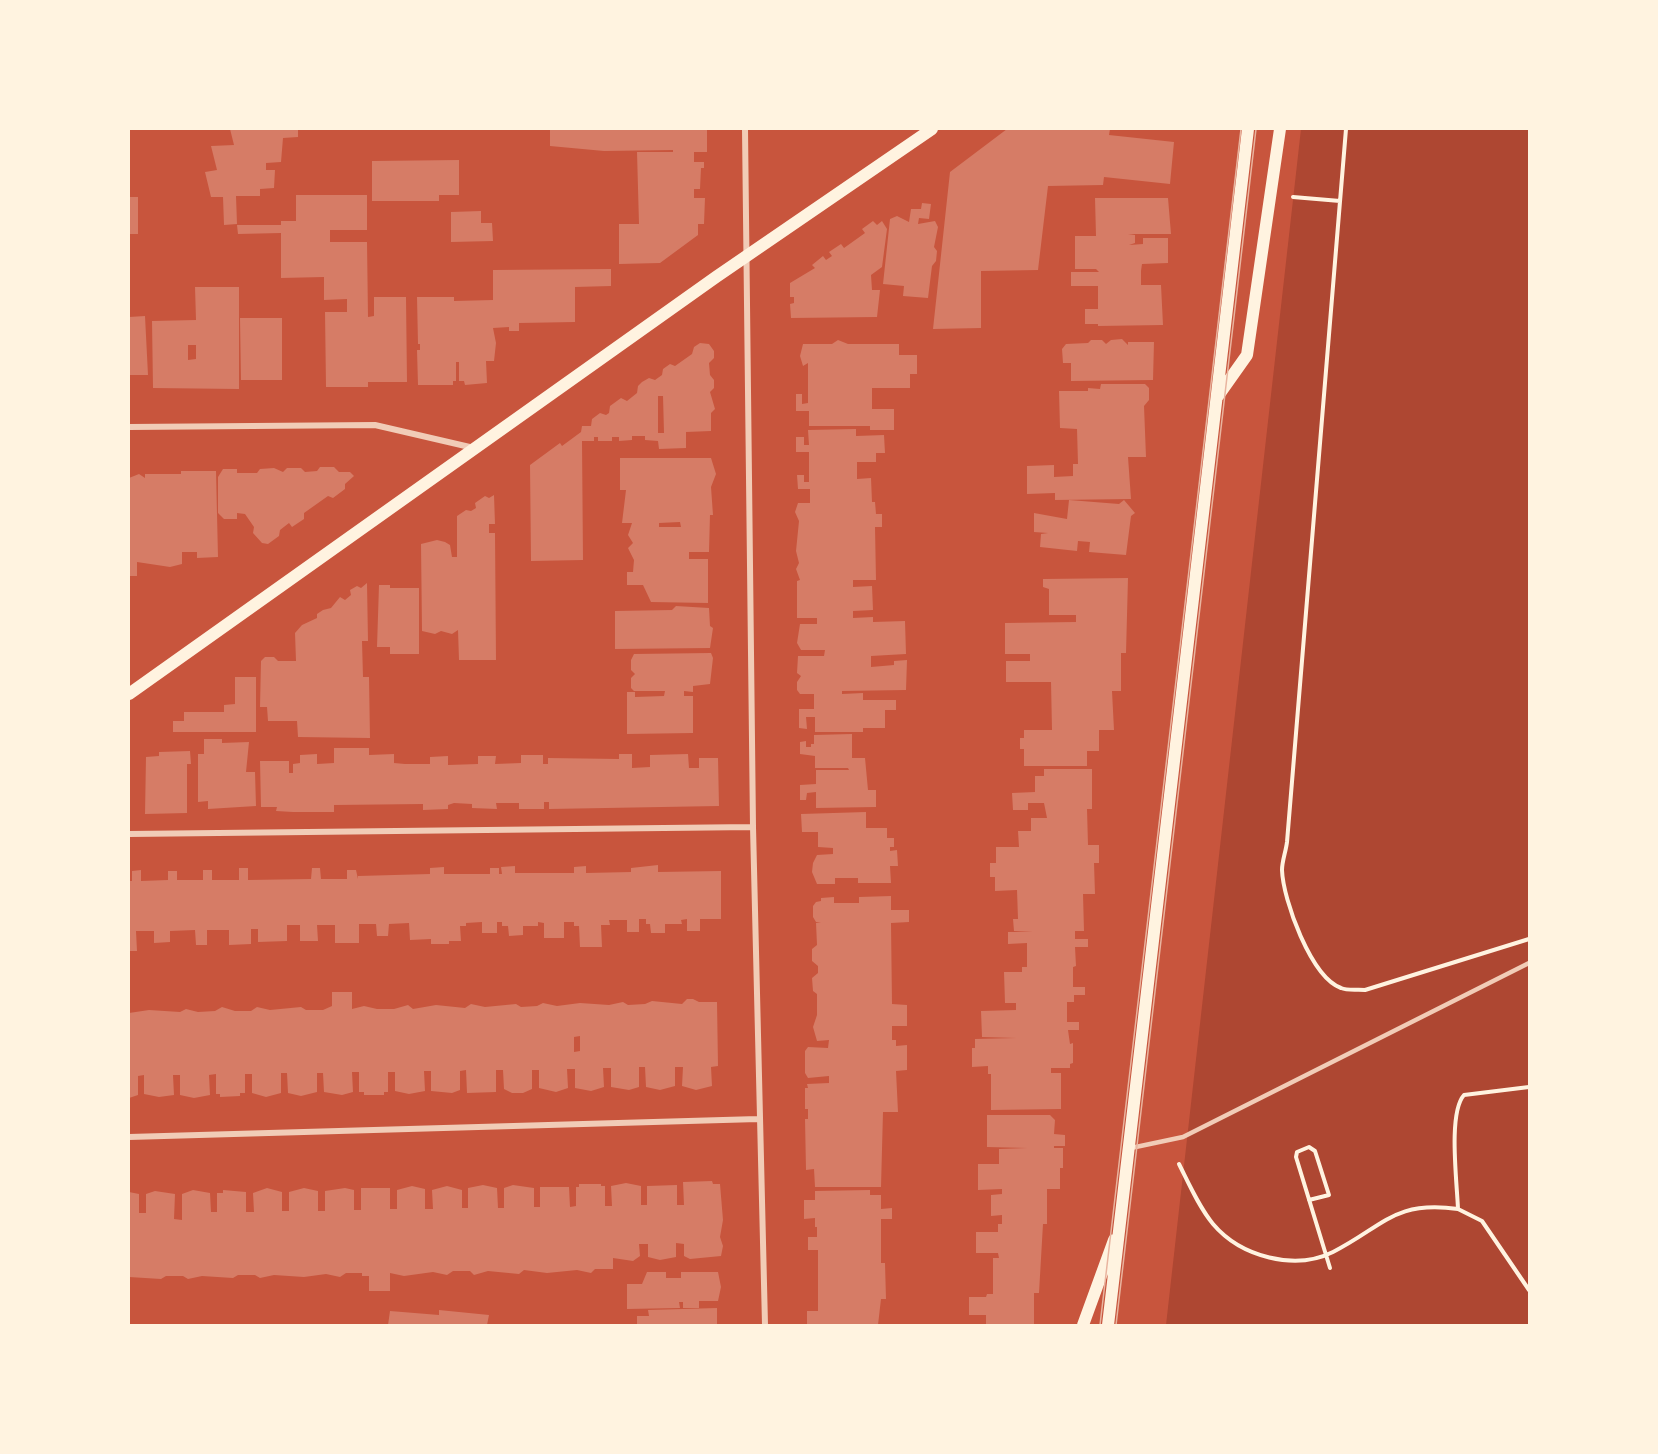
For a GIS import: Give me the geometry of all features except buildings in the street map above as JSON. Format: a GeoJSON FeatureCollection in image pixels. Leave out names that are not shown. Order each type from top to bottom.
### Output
{"type":"FeatureCollection","features":[{"type":"Feature","properties":{"kind":"main road"},"geometry":{"type":"LineString","coordinates":[[129,694],[475,448],[932,129]]}},
{"type":"Feature","properties":{"kind":"main road"},"geometry":{"type":"LineString","coordinates":[[1108,1325],[1248,129]]}},
{"type":"Feature","properties":{"kind":"main road"},"geometry":{"type":"LineString","coordinates":[[1217,397],[1247,355],[1280,129]]}},
{"type":"Feature","properties":{"kind":"main road"},"geometry":{"type":"LineString","coordinates":[[1083,1325],[1120,1225]]}},
{"type":"Feature","properties":{"kind":"street"},"geometry":{"type":"LineString","coordinates":[[745,129],[753,827],[758,1119],[765,1325]]}},
{"type":"Feature","properties":{"kind":"street"},"geometry":{"type":"LineString","coordinates":[[129,427],[375,425],[475,448]]}},
{"type":"Feature","properties":{"kind":"street"},"geometry":{"type":"LineString","coordinates":[[129,834],[753,827]]}},
{"type":"Feature","properties":{"kind":"street"},"geometry":{"type":"LineString","coordinates":[[129,1137],[758,1119]]}},
{"type":"Feature","properties":{"kind":"lane"},"geometry":{"type":"LineString","coordinates":[[1128,1149],[1183,1137],[1529,963]]}},
{"type":"Feature","properties":{"kind":"path"},"geometry":{"type":"LineString","coordinates":[[1346,129],[1287,842],[1282,869],[1288,902],[1311,957],[1326,977],[1342,989],[1365,990],[1529,939]]}},
{"type":"Feature","properties":{"kind":"path"},"geometry":{"type":"LineString","coordinates":[[1293,197],[1340,201]]}},
{"type":"Feature","properties":{"kind":"path"},"geometry":{"type":"LineString","coordinates":[[1458,1209],[1454,1125],[1456,1104],[1464,1095],[1529,1087]]}},
{"type":"Feature","properties":{"kind":"path"},"geometry":{"type":"LineString","coordinates":[[1309,1200],[1329,1196],[1315,1151],[1309,1147],[1297,1152],[1296,1157],[1309,1200],[1330,1268]]}},
{"type":"Feature","properties":{"kind":"path"},"geometry":{"type":"LineString","coordinates":[[1179,1164],[1214,1225],[1247,1250],[1286,1260],[1306,1260],[1326,1255],[1392,1215],[1411,1208],[1433,1205],[1458,1209],[1482,1221],[1529,1290]]}},
{"type":"Feature","properties":{"kind":"shaded area"},"geometry":{"type":"Polygon","coordinates":[[[1301,129],[1529,129],[1529,1325],[1166,1325],[1301,129]]]}},
{"type":"Feature","properties":{"kind":"tram line"},"geometry":{"type":"LineString","coordinates":[[1100,1325],[1241,129]]}},
{"type":"Feature","properties":{"kind":"tram line"},"geometry":{"type":"LineString","coordinates":[[1116,1325],[1256,129]]}}]}
